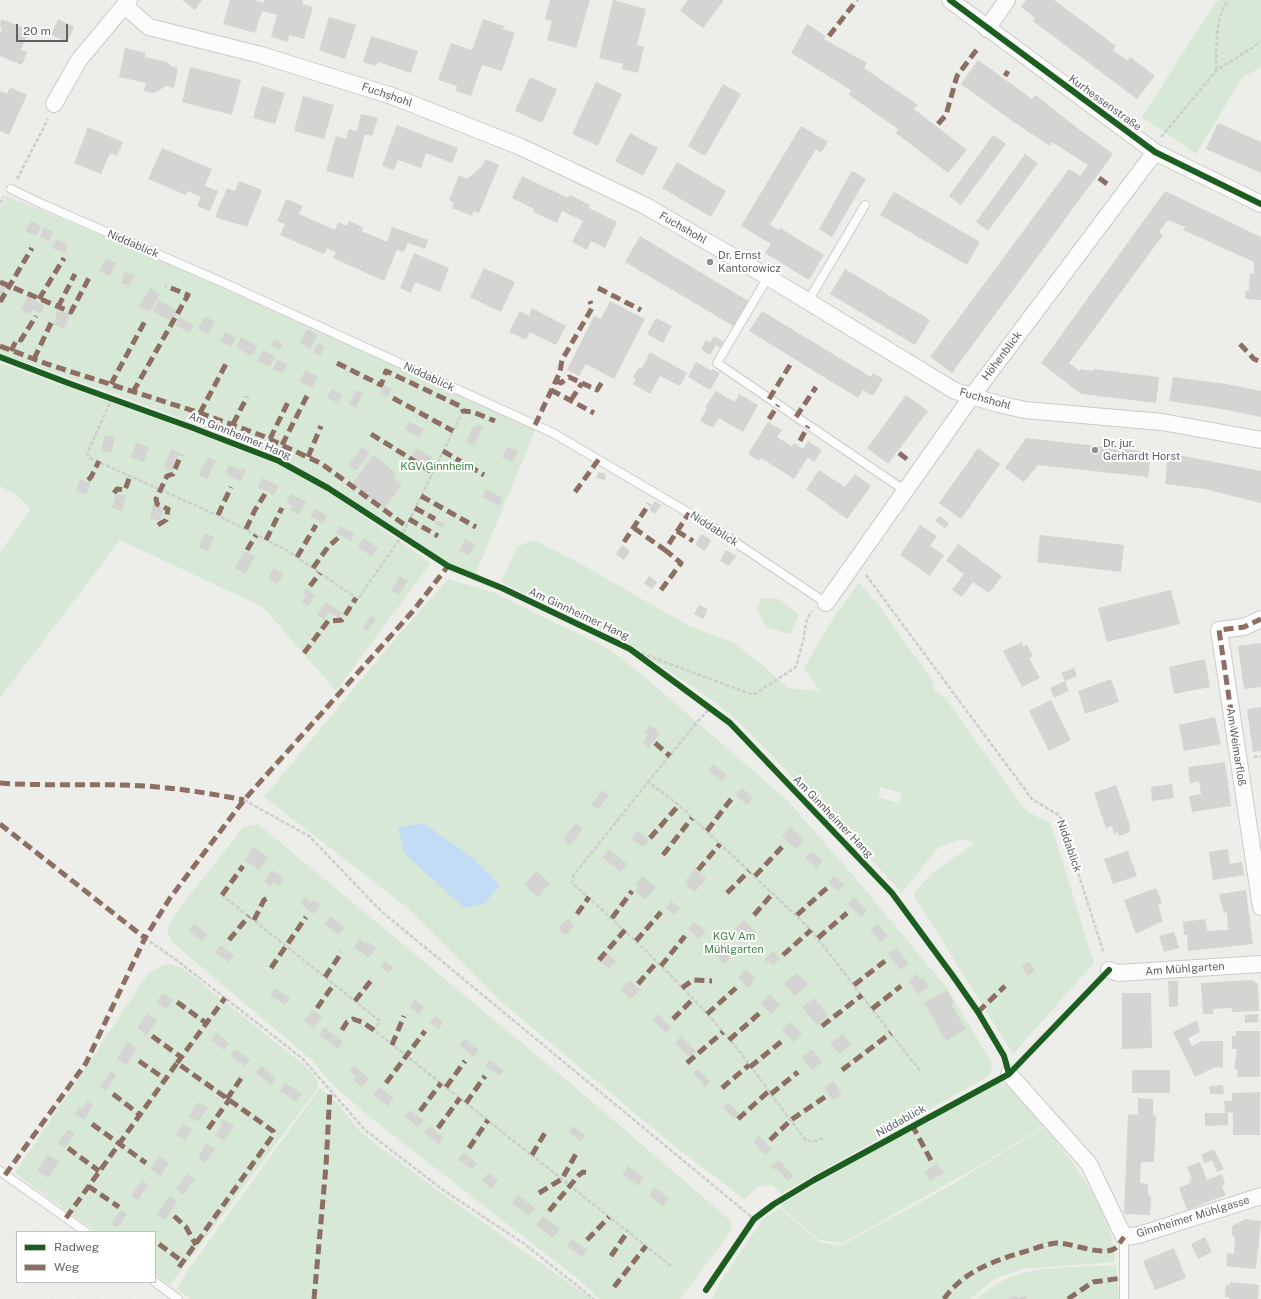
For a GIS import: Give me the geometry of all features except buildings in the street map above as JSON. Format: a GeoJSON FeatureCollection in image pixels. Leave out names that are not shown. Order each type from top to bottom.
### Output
{"type":"FeatureCollection","features":[{"type":"Feature","properties":{"kind":"street","name":"Kurhessenstraße"},"geometry":{"type":"LineString","coordinates":[[950,0],[987,29],[1158,144],[1261,204]]}},
{"type":"Feature","properties":{"kind":"street"},"geometry":{"type":"LineString","coordinates":[[987,29],[1007,0]]}},
{"type":"Feature","properties":{"kind":"street"},"geometry":{"type":"LineString","coordinates":[[54,104],[79,60],[127,3]]}},
{"type":"Feature","properties":{"kind":"street","name":"Fuchshohl"},"geometry":{"type":"LineString","coordinates":[[127,3],[149,27],[261,55],[392,96],[521,147],[644,205],[768,277],[955,390],[998,404],[1025,410],[1162,422],[1261,440]]}},
{"type":"Feature","properties":{"kind":"street","name":"Höhenblick"},"geometry":{"type":"LineString","coordinates":[[826,603],[904,490],[1158,144]]}},
{"type":"Feature","properties":{"kind":"street","name":"Am Weimarfloß"},"geometry":{"type":"LineString","coordinates":[[1261,619],[1244,627],[1218,630],[1261,907]]}},
{"type":"Feature","properties":{"kind":"street","name":"Am Mühlgarten"},"geometry":{"type":"LineString","coordinates":[[1109,970],[1118,973],[1261,964]]}},
{"type":"Feature","properties":{"kind":"street"},"geometry":{"type":"LineString","coordinates":[[1009,1074],[1089,1164],[1124,1237]]}},
{"type":"Feature","properties":{"kind":"street","name":"Ginnheimer Mühlgasse"},"geometry":{"type":"LineString","coordinates":[[1124,1237],[1139,1235],[1261,1196]]}},
{"type":"Feature","properties":{"kind":"lane","name":"Niddablick"},"geometry":{"type":"LineString","coordinates":[[11,188],[42,204],[224,283],[553,433],[711,526],[826,603]]}},
{"type":"Feature","properties":{"kind":"lane"},"geometry":{"type":"LineString","coordinates":[[808,301],[865,205]]}},
{"type":"Feature","properties":{"kind":"lane"},"geometry":{"type":"LineString","coordinates":[[768,277],[717,363],[904,490]]}},
{"type":"Feature","properties":{"kind":"lane"},"geometry":{"type":"LineString","coordinates":[[0,1171],[85,1231]]}},
{"type":"Feature","properties":{"kind":"lane"},"geometry":{"type":"LineString","coordinates":[[1124,1237],[1124,1299]]}},
{"type":"Feature","properties":{"kind":"lane"},"geometry":{"type":"LineString","coordinates":[[156,1283],[178,1299]]}},
{"type":"Feature","properties":{"kind":"path"},"geometry":{"type":"LineString","coordinates":[[1216,71],[1219,21],[1223,7],[1228,0]]}},
{"type":"Feature","properties":{"kind":"path"},"geometry":{"type":"LineString","coordinates":[[1158,144],[1216,71],[1261,42]]}},
{"type":"Feature","properties":{"kind":"path"},"geometry":{"type":"LineString","coordinates":[[11,188],[46,124],[54,104]]}},
{"type":"Feature","properties":{"kind":"path"},"geometry":{"type":"LineString","coordinates":[[119,401],[109,397],[87,454],[90,458],[222,517],[286,550],[358,599],[401,537],[463,411]]}},
{"type":"Feature","properties":{"kind":"path"},"geometry":{"type":"LineString","coordinates":[[394,532],[408,541]]}},
{"type":"Feature","properties":{"kind":"path"},"geometry":{"type":"LineString","coordinates":[[630,649],[753,695],[796,667],[803,641],[806,618],[813,609],[826,603]]}},
{"type":"Feature","properties":{"kind":"path"},"geometry":{"type":"LineString","coordinates":[[704,704],[713,710],[696,722],[572,876],[572,883],[638,942],[703,1010],[729,1040],[806,1140],[812,1142],[823,1138]]}},
{"type":"Feature","properties":{"kind":"path"},"geometry":{"type":"LineString","coordinates":[[648,782],[679,804],[811,930],[920,1071]]}},
{"type":"Feature","properties":{"kind":"path"},"geometry":{"type":"LineString","coordinates":[[244,800],[309,836],[382,911],[757,1217],[750,1226]]}},
{"type":"Feature","properties":{"kind":"path"},"geometry":{"type":"LineString","coordinates":[[222,894],[380,1020],[374,1030],[671,1266]]}},
{"type":"Feature","properties":{"kind":"path"},"geometry":{"type":"LineString","coordinates":[[145,938],[179,962],[303,1059],[365,1130],[443,1190],[523,1243],[594,1299]]}},
{"type":"Feature","properties":{"kind":"green space"},"geometry":{"type":"Polygon","coordinates":[[[1217,0],[1261,0],[1261,67],[1242,78],[1196,154],[1142,117],[1217,0]]]}},
{"type":"Feature","properties":{"kind":"green space","name":"KGV Ginnheim"},"geometry":{"type":"Polygon","coordinates":[[[7,196],[160,260],[533,427],[535,431],[475,575],[454,567],[325,482],[254,446],[115,394],[0,354],[0,208],[7,196]]]}},
{"type":"Feature","properties":{"kind":"green space"},"geometry":{"type":"Polygon","coordinates":[[[0,363],[191,431],[277,464],[306,478],[327,491],[431,563],[336,691],[263,607],[120,540],[0,698],[0,552],[31,510],[18,496],[0,486],[0,363]]]}},
{"type":"Feature","properties":{"kind":"green space"},"geometry":{"type":"Polygon","coordinates":[[[533,540],[581,564],[687,625],[732,642],[760,663],[788,688],[820,691],[804,668],[829,625],[859,582],[879,606],[934,683],[933,689],[946,699],[1024,808],[1037,817],[1050,822],[1094,963],[1013,1054],[913,894],[931,874],[975,843],[960,839],[939,847],[902,893],[843,829],[741,724],[715,702],[633,646],[501,582],[517,547],[533,540]],[[880,787],[878,797],[899,803],[902,793],[880,787]]]}},
{"type":"Feature","properties":{"kind":"green space","name":"KGV Am Mühlgarten"},"geometry":{"type":"Polygon","coordinates":[[[448,579],[495,593],[611,650],[647,679],[786,799],[852,874],[946,987],[992,1063],[990,1075],[781,1194],[772,1185],[757,1187],[745,1200],[667,1140],[499,1000],[409,909],[264,797],[389,646],[448,579]]]}},
{"type":"Feature","properties":{"kind":"green space"},"geometry":{"type":"Polygon","coordinates":[[[762,598],[779,599],[799,615],[790,634],[766,627],[757,608],[762,598]]]}},
{"type":"Feature","properties":{"kind":"green space"},"geometry":{"type":"Polygon","coordinates":[[[258,824],[569,1082],[731,1221],[731,1231],[680,1299],[599,1299],[578,1279],[367,1115],[328,1080],[314,1062],[172,942],[167,933],[172,918],[243,827],[258,824]]]}},
{"type":"Feature","properties":{"kind":"green space"},"geometry":{"type":"Polygon","coordinates":[[[165,964],[174,965],[185,970],[303,1064],[315,1077],[318,1084],[318,1088],[170,1285],[156,1275],[156,1231],[95,1231],[15,1173],[148,974],[165,964]]]}},
{"type":"Feature","properties":{"kind":"green space"},"geometry":{"type":"Polygon","coordinates":[[[999,1083],[1013,1085],[1043,1122],[1042,1127],[989,1160],[843,1243],[819,1240],[781,1207],[783,1203],[930,1119],[999,1083]]]}},
{"type":"Feature","properties":{"kind":"green space"},"geometry":{"type":"Polygon","coordinates":[[[320,1088],[338,1104],[360,1131],[381,1148],[443,1194],[592,1299],[191,1299],[177,1289],[188,1270],[320,1088]]]}},
{"type":"Feature","properties":{"kind":"green space"},"geometry":{"type":"Polygon","coordinates":[[[1044,1127],[1079,1173],[1100,1208],[1108,1226],[1113,1244],[1115,1262],[1022,1269],[995,1279],[970,1299],[712,1299],[719,1284],[763,1219],[780,1208],[819,1242],[841,1246],[953,1184],[1044,1127]]]}},
{"type":"Feature","properties":{"kind":"green space"},"geometry":{"type":"Polygon","coordinates":[[[1116,1265],[1119,1299],[976,1299],[1005,1279],[1027,1272],[1052,1268],[1116,1265]]]}},
{"type":"Feature","properties":{"kind":"water"},"geometry":{"type":"Polygon","coordinates":[[[423,823],[472,857],[500,885],[485,903],[464,908],[404,853],[398,828],[423,823]]]}},
{"type":"Feature","properties":{"kind":"railway"},"geometry":{"type":"LineString","coordinates":[[0,1204],[38,1231]]}},
{"type":"Feature","properties":{"kind":"railway"},"geometry":{"type":"LineString","coordinates":[[0,1226],[16,1238]]}},
{"type":"Feature","properties":{"kind":"railway"},"geometry":{"type":"LineString","coordinates":[[0,1240],[16,1251]]}},
{"type":"Feature","properties":{"kind":"railway"},"geometry":{"type":"LineString","coordinates":[[0,1259],[16,1270]]}},
{"type":"Feature","properties":{"kind":"railway"},"geometry":{"type":"LineString","coordinates":[[34,1283],[57,1299]]}},
{"type":"Feature","properties":{"kind":"railway"},"geometry":{"type":"LineString","coordinates":[[60,1283],[83,1299]]}},
{"type":"Feature","properties":{"kind":"railway"},"geometry":{"type":"LineString","coordinates":[[79,1283],[102,1299]]}},
{"type":"Feature","properties":{"kind":"railway"},"geometry":{"type":"LineString","coordinates":[[111,1283],[134,1299]]}},
{"type":"Feature","properties":{"kind":"marked path"},"geometry":{"type":"LineString","coordinates":[[829,36],[857,0]]}},
{"type":"Feature","properties":{"kind":"marked path"},"geometry":{"type":"LineString","coordinates":[[938,124],[946,115],[957,76],[978,48]]}},
{"type":"Feature","properties":{"kind":"marked path"},"geometry":{"type":"LineString","coordinates":[[1005,76],[1008,71]]}},
{"type":"Feature","properties":{"kind":"marked path"},"geometry":{"type":"LineString","coordinates":[[1099,178],[1110,186]]}},
{"type":"Feature","properties":{"kind":"marked path"},"geometry":{"type":"LineString","coordinates":[[0,302],[32,248]]}},
{"type":"Feature","properties":{"kind":"marked path"},"geometry":{"type":"LineString","coordinates":[[39,299],[64,258]]}},
{"type":"Feature","properties":{"kind":"marked path"},"geometry":{"type":"LineString","coordinates":[[58,307],[75,274]]}},
{"type":"Feature","properties":{"kind":"marked path"},"geometry":{"type":"LineString","coordinates":[[0,282],[71,312],[90,276]]}},
{"type":"Feature","properties":{"kind":"marked path"},"geometry":{"type":"LineString","coordinates":[[133,392],[188,295],[166,286]]}},
{"type":"Feature","properties":{"kind":"marked path"},"geometry":{"type":"LineString","coordinates":[[598,288],[641,310]]}},
{"type":"Feature","properties":{"kind":"marked path"},"geometry":{"type":"LineString","coordinates":[[535,425],[560,372],[562,360],[592,308],[590,301]]}},
{"type":"Feature","properties":{"kind":"marked path"},"geometry":{"type":"LineString","coordinates":[[11,351],[17,339],[21,340],[36,316]]}},
{"type":"Feature","properties":{"kind":"marked path"},"geometry":{"type":"LineString","coordinates":[[34,359],[52,321]]}},
{"type":"Feature","properties":{"kind":"marked path"},"geometry":{"type":"LineString","coordinates":[[111,384],[145,321]]}},
{"type":"Feature","properties":{"kind":"marked path"},"geometry":{"type":"LineString","coordinates":[[1240,344],[1254,359],[1261,362]]}},
{"type":"Feature","properties":{"kind":"marked path"},"geometry":{"type":"LineString","coordinates":[[0,346],[47,364],[200,413],[263,436],[322,464],[406,526]]}},
{"type":"Feature","properties":{"kind":"marked path"},"geometry":{"type":"LineString","coordinates":[[200,413],[227,362]]}},
{"type":"Feature","properties":{"kind":"marked path"},"geometry":{"type":"LineString","coordinates":[[337,363],[381,385],[386,371],[462,407],[463,411],[473,412],[495,421]]}},
{"type":"Feature","properties":{"kind":"marked path"},"geometry":{"type":"LineString","coordinates":[[769,399],[790,365]]}},
{"type":"Feature","properties":{"kind":"marked path"},"geometry":{"type":"LineString","coordinates":[[556,380],[561,383],[569,377],[597,390],[604,379]]}},
{"type":"Feature","properties":{"kind":"marked path"},"geometry":{"type":"LineString","coordinates":[[571,400],[582,383]]}},
{"type":"Feature","properties":{"kind":"marked path"},"geometry":{"type":"LineString","coordinates":[[796,417],[816,387]]}},
{"type":"Feature","properties":{"kind":"marked path"},"geometry":{"type":"LineString","coordinates":[[551,390],[594,413]]}},
{"type":"Feature","properties":{"kind":"marked path"},"geometry":{"type":"LineString","coordinates":[[282,445],[309,392]]}},
{"type":"Feature","properties":{"kind":"marked path"},"geometry":{"type":"LineString","coordinates":[[233,424],[247,397]]}},
{"type":"Feature","properties":{"kind":"marked path"},"geometry":{"type":"LineString","coordinates":[[393,398],[453,431]]}},
{"type":"Feature","properties":{"kind":"marked path"},"geometry":{"type":"LineString","coordinates":[[270,439],[289,400]]}},
{"type":"Feature","properties":{"kind":"marked path"},"geometry":{"type":"LineString","coordinates":[[769,419],[778,405]]}},
{"type":"Feature","properties":{"kind":"marked path"},"geometry":{"type":"LineString","coordinates":[[308,457],[321,426]]}},
{"type":"Feature","properties":{"kind":"marked path"},"geometry":{"type":"LineString","coordinates":[[800,441],[808,426]]}},
{"type":"Feature","properties":{"kind":"marked path"},"geometry":{"type":"LineString","coordinates":[[371,434],[432,472]]}},
{"type":"Feature","properties":{"kind":"marked path"},"geometry":{"type":"LineString","coordinates":[[443,451],[484,475]]}},
{"type":"Feature","properties":{"kind":"marked path"},"geometry":{"type":"LineString","coordinates":[[899,453],[908,460]]}},
{"type":"Feature","properties":{"kind":"marked path"},"geometry":{"type":"LineString","coordinates":[[158,525],[166,520],[168,509],[157,504],[156,499],[167,476],[173,474],[181,455]]}},
{"type":"Feature","properties":{"kind":"marked path"},"geometry":{"type":"LineString","coordinates":[[575,492],[599,459]]}},
{"type":"Feature","properties":{"kind":"marked path"},"geometry":{"type":"LineString","coordinates":[[88,480],[99,461]]}},
{"type":"Feature","properties":{"kind":"marked path"},"geometry":{"type":"LineString","coordinates":[[114,493],[117,489],[125,490],[130,476]]}},
{"type":"Feature","properties":{"kind":"marked path"},"geometry":{"type":"LineString","coordinates":[[218,515],[231,487]]}},
{"type":"Feature","properties":{"kind":"marked path"},"geometry":{"type":"LineString","coordinates":[[246,529],[265,494]]}},
{"type":"Feature","properties":{"kind":"marked path"},"geometry":{"type":"LineString","coordinates":[[421,496],[476,527]]}},
{"type":"Feature","properties":{"kind":"marked path"},"geometry":{"type":"LineString","coordinates":[[624,542],[649,504]]}},
{"type":"Feature","properties":{"kind":"marked path"},"geometry":{"type":"LineString","coordinates":[[266,540],[282,508]]}},
{"type":"Feature","properties":{"kind":"marked path"},"geometry":{"type":"LineString","coordinates":[[415,508],[435,519]]}},
{"type":"Feature","properties":{"kind":"marked path"},"geometry":{"type":"LineString","coordinates":[[634,528],[665,550],[689,513]]}},
{"type":"Feature","properties":{"kind":"marked path"},"geometry":{"type":"LineString","coordinates":[[409,519],[438,536]]}},
{"type":"Feature","properties":{"kind":"marked path"},"geometry":{"type":"LineString","coordinates":[[297,557],[316,525]]}},
{"type":"Feature","properties":{"kind":"marked path"},"geometry":{"type":"LineString","coordinates":[[677,531],[693,541]]}},
{"type":"Feature","properties":{"kind":"marked path"},"geometry":{"type":"LineString","coordinates":[[247,550],[256,535]]}},
{"type":"Feature","properties":{"kind":"marked path"},"geometry":{"type":"LineString","coordinates":[[313,568],[328,547],[338,538]]}},
{"type":"Feature","properties":{"kind":"marked path"},"geometry":{"type":"LineString","coordinates":[[661,590],[681,563],[665,550]]}},
{"type":"Feature","properties":{"kind":"marked path"},"geometry":{"type":"LineString","coordinates":[[5,1175],[86,1063],[145,938],[170,898],[244,800],[413,611],[448,566]]}},
{"type":"Feature","properties":{"kind":"marked path"},"geometry":{"type":"LineString","coordinates":[[310,586],[320,573]]}},
{"type":"Feature","properties":{"kind":"marked path"},"geometry":{"type":"LineString","coordinates":[[304,653],[328,621],[342,620],[356,598]]}},
{"type":"Feature","properties":{"kind":"marked path"},"geometry":{"type":"LineString","coordinates":[[1238,759],[1219,630],[1244,627],[1261,619]]}},
{"type":"Feature","properties":{"kind":"marked path"},"geometry":{"type":"LineString","coordinates":[[655,743],[670,756]]}},
{"type":"Feature","properties":{"kind":"marked path"},"geometry":{"type":"LineString","coordinates":[[0,783],[123,785],[169,788],[244,800]]}},
{"type":"Feature","properties":{"kind":"marked path"},"geometry":{"type":"LineString","coordinates":[[707,831],[732,798]]}},
{"type":"Feature","properties":{"kind":"marked path"},"geometry":{"type":"LineString","coordinates":[[650,838],[679,805]]}},
{"type":"Feature","properties":{"kind":"marked path"},"geometry":{"type":"LineString","coordinates":[[663,855],[692,818]]}},
{"type":"Feature","properties":{"kind":"marked path"},"geometry":{"type":"LineString","coordinates":[[0,824],[145,938]]}},
{"type":"Feature","properties":{"kind":"marked path"},"geometry":{"type":"LineString","coordinates":[[698,870],[720,844]]}},
{"type":"Feature","properties":{"kind":"marked path"},"geometry":{"type":"LineString","coordinates":[[755,876],[782,847]]}},
{"type":"Feature","properties":{"kind":"marked path"},"geometry":{"type":"LineString","coordinates":[[222,895],[243,866]]}},
{"type":"Feature","properties":{"kind":"marked path"},"geometry":{"type":"LineString","coordinates":[[727,893],[749,871]]}},
{"type":"Feature","properties":{"kind":"marked path"},"geometry":{"type":"LineString","coordinates":[[797,915],[827,888]]}},
{"type":"Feature","properties":{"kind":"marked path"},"geometry":{"type":"LineString","coordinates":[[612,918],[632,891]]}},
{"type":"Feature","properties":{"kind":"marked path"},"geometry":{"type":"LineString","coordinates":[[754,915],[773,893]]}},
{"type":"Feature","properties":{"kind":"marked path"},"geometry":{"type":"LineString","coordinates":[[254,920],[264,900],[270,897]]}},
{"type":"Feature","properties":{"kind":"marked path"},"geometry":{"type":"LineString","coordinates":[[577,914],[589,897]]}},
{"type":"Feature","properties":{"kind":"marked path"},"geometry":{"type":"LineString","coordinates":[[636,941],[661,912]]}},
{"type":"Feature","properties":{"kind":"marked path"},"geometry":{"type":"LineString","coordinates":[[818,938],[847,913]]}},
{"type":"Feature","properties":{"kind":"marked path"},"geometry":{"type":"LineString","coordinates":[[229,940],[249,916]]}},
{"type":"Feature","properties":{"kind":"marked path"},"geometry":{"type":"LineString","coordinates":[[271,968],[306,917]]}},
{"type":"Feature","properties":{"kind":"marked path"},"geometry":{"type":"LineString","coordinates":[[599,960],[625,930]]}},
{"type":"Feature","properties":{"kind":"marked path"},"geometry":{"type":"LineString","coordinates":[[783,955],[811,930]]}},
{"type":"Feature","properties":{"kind":"marked path"},"geometry":{"type":"LineString","coordinates":[[661,966],[685,936]]}},
{"type":"Feature","properties":{"kind":"marked path"},"geometry":{"type":"LineString","coordinates":[[325,977],[342,952]]}},
{"type":"Feature","properties":{"kind":"marked path"},"geometry":{"type":"LineString","coordinates":[[854,985],[885,961]]}},
{"type":"Feature","properties":{"kind":"marked path"},"geometry":{"type":"LineString","coordinates":[[638,984],[657,962]]}},
{"type":"Feature","properties":{"kind":"marked path"},"geometry":{"type":"LineString","coordinates":[[355,1001],[373,978]]}},
{"type":"Feature","properties":{"kind":"marked path"},"geometry":{"type":"LineString","coordinates":[[682,988],[693,980],[712,981]]}},
{"type":"Feature","properties":{"kind":"marked path"},"geometry":{"type":"LineString","coordinates":[[317,1008],[334,984]]}},
{"type":"Feature","properties":{"kind":"marked path"},"geometry":{"type":"LineString","coordinates":[[872,1009],[901,986]]}},
{"type":"Feature","properties":{"kind":"marked path"},"geometry":{"type":"LineString","coordinates":[[978,1012],[1005,986]]}},
{"type":"Feature","properties":{"kind":"marked path"},"geometry":{"type":"LineString","coordinates":[[707,1014],[736,988]]}},
{"type":"Feature","properties":{"kind":"marked path"},"geometry":{"type":"LineString","coordinates":[[822,1026],[862,995]]}},
{"type":"Feature","properties":{"kind":"marked path"},"geometry":{"type":"LineString","coordinates":[[177,1063],[225,998]]}},
{"type":"Feature","properties":{"kind":"marked path"},"geometry":{"type":"LineString","coordinates":[[673,1019],[693,999]]}},
{"type":"Feature","properties":{"kind":"marked path"},"geometry":{"type":"LineString","coordinates":[[177,1002],[206,1023]]}},
{"type":"Feature","properties":{"kind":"marked path"},"geometry":{"type":"LineString","coordinates":[[729,1040],[761,1012]]}},
{"type":"Feature","properties":{"kind":"marked path"},"geometry":{"type":"LineString","coordinates":[[392,1045],[404,1016]]}},
{"type":"Feature","properties":{"kind":"marked path"},"geometry":{"type":"LineString","coordinates":[[342,1030],[347,1022],[353,1019],[362,1022],[374,1030]]}},
{"type":"Feature","properties":{"kind":"marked path"},"geometry":{"type":"LineString","coordinates":[[386,1083],[425,1031]]}},
{"type":"Feature","properties":{"kind":"marked path"},"geometry":{"type":"LineString","coordinates":[[687,1063],[723,1032]]}},
{"type":"Feature","properties":{"kind":"marked path"},"geometry":{"type":"LineString","coordinates":[[842,1070],[891,1033]]}},
{"type":"Feature","properties":{"kind":"marked path"},"geometry":{"type":"LineString","coordinates":[[152,1036],[181,1057]]}},
{"type":"Feature","properties":{"kind":"marked path"},"geometry":{"type":"LineString","coordinates":[[750,1067],[782,1041]]}},
{"type":"Feature","properties":{"kind":"marked path"},"geometry":{"type":"LineString","coordinates":[[139,1061],[165,1079]]}},
{"type":"Feature","properties":{"kind":"marked path"},"geometry":{"type":"LineString","coordinates":[[446,1087],[465,1061]]}},
{"type":"Feature","properties":{"kind":"marked path"},"geometry":{"type":"LineString","coordinates":[[66,1218],[177,1063],[273,1131],[274,1134],[177,1270]]}},
{"type":"Feature","properties":{"kind":"marked path"},"geometry":{"type":"LineString","coordinates":[[722,1088],[749,1065]]}},
{"type":"Feature","properties":{"kind":"marked path"},"geometry":{"type":"LineString","coordinates":[[771,1094],[798,1072]]}},
{"type":"Feature","properties":{"kind":"marked path"},"geometry":{"type":"LineString","coordinates":[[466,1103],[485,1076]]}},
{"type":"Feature","properties":{"kind":"marked path"},"geometry":{"type":"LineString","coordinates":[[227,1099],[242,1077]]}},
{"type":"Feature","properties":{"kind":"marked path"},"geometry":{"type":"LineString","coordinates":[[420,1111],[441,1083]]}},
{"type":"Feature","properties":{"kind":"marked path"},"geometry":{"type":"LineString","coordinates":[[314,1299],[326,1166],[330,1090]]}},
{"type":"Feature","properties":{"kind":"marked path"},"geometry":{"type":"LineString","coordinates":[[738,1119],[769,1091]]}},
{"type":"Feature","properties":{"kind":"marked path"},"geometry":{"type":"LineString","coordinates":[[113,1094],[140,1115]]}},
{"type":"Feature","properties":{"kind":"marked path"},"geometry":{"type":"LineString","coordinates":[[770,1140],[791,1120],[825,1097]]}},
{"type":"Feature","properties":{"kind":"marked path"},"geometry":{"type":"LineString","coordinates":[[438,1128],[460,1098]]}},
{"type":"Feature","properties":{"kind":"marked path"},"geometry":{"type":"LineString","coordinates":[[208,1129],[229,1100]]}},
{"type":"Feature","properties":{"kind":"marked path"},"geometry":{"type":"LineString","coordinates":[[469,1148],[488,1120]]}},
{"type":"Feature","properties":{"kind":"marked path"},"geometry":{"type":"LineString","coordinates":[[92,1124],[146,1163]]}},
{"type":"Feature","properties":{"kind":"marked path"},"geometry":{"type":"LineString","coordinates":[[912,1125],[933,1164]]}},
{"type":"Feature","properties":{"kind":"marked path"},"geometry":{"type":"LineString","coordinates":[[532,1155],[546,1131]]}},
{"type":"Feature","properties":{"kind":"marked path"},"geometry":{"type":"LineString","coordinates":[[68,1148],[99,1171]]}},
{"type":"Feature","properties":{"kind":"marked path"},"geometry":{"type":"LineString","coordinates":[[539,1193],[562,1179],[577,1152]]}},
{"type":"Feature","properties":{"kind":"marked path"},"geometry":{"type":"LineString","coordinates":[[549,1211],[579,1175],[583,1172],[591,1173]]}},
{"type":"Feature","properties":{"kind":"marked path"},"geometry":{"type":"LineString","coordinates":[[88,1186],[119,1207]]}},
{"type":"Feature","properties":{"kind":"marked path"},"geometry":{"type":"LineString","coordinates":[[174,1216],[186,1227],[196,1245]]}},
{"type":"Feature","properties":{"kind":"marked path"},"geometry":{"type":"LineString","coordinates":[[587,1240],[609,1217]]}},
{"type":"Feature","properties":{"kind":"marked path"},"geometry":{"type":"LineString","coordinates":[[611,1256],[628,1231]]}},
{"type":"Feature","properties":{"kind":"marked path"},"geometry":{"type":"LineString","coordinates":[[944,1299],[952,1289],[970,1274],[1004,1258],[1049,1244],[1057,1243],[1108,1251],[1114,1249],[1124,1237]]}},
{"type":"Feature","properties":{"kind":"marked path"},"geometry":{"type":"LineString","coordinates":[[159,1244],[183,1262]]}},
{"type":"Feature","properties":{"kind":"marked path"},"geometry":{"type":"LineString","coordinates":[[614,1287],[646,1246]]}},
{"type":"Feature","properties":{"kind":"marked path"},"geometry":{"type":"LineString","coordinates":[[1068,1299],[1093,1282],[1122,1278]]}},
{"type":"Feature","properties":{"kind":"cycle path"},"geometry":{"type":"LineString","coordinates":[[950,0],[1155,152],[1261,204]]}},
{"type":"Feature","properties":{"kind":"cycle path","name":"Am Ginnheimer Hang"},"geometry":{"type":"LineString","coordinates":[[0,357],[279,461],[328,488],[448,566],[502,588],[630,649],[730,723],[892,893],[978,1012],[1004,1056],[1009,1074]]}},
{"type":"Feature","properties":{"kind":"cycle path"},"geometry":{"type":"LineString","coordinates":[[706,1290],[754,1219],[774,1204],[814,1180],[1009,1074],[1109,970]]}},
{"type":"Feature","properties":{"kind":"place","name":"Dr. Ernst Kantorowicz"},"geometry":{"type":"Point","coordinates":[710,262]}},
{"type":"Feature","properties":{"kind":"place","name":"Dr. jur. Gerhardt Horst"},"geometry":{"type":"Point","coordinates":[1095,450]}}]}
